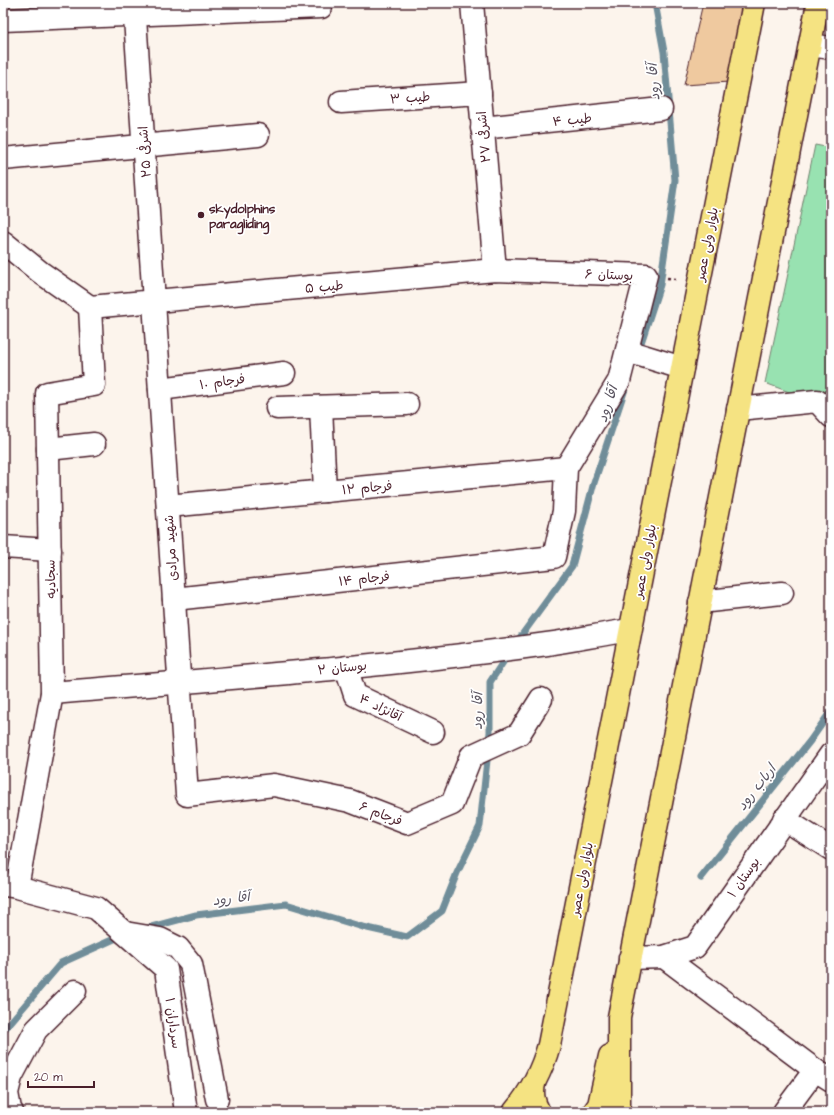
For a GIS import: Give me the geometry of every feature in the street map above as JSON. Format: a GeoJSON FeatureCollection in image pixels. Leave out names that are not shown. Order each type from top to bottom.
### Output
{"type":"FeatureCollection","features":[{"type":"Feature","properties":{"kind":"main road","name":"بلوار ولی عصر"},"geometry":{"type":"LineString","coordinates":[[514,1112],[534,1083],[549,1045],[754,3]]}},
{"type":"Feature","properties":{"kind":"main road"},"geometry":{"type":"LineString","coordinates":[[594,1112],[599,1105],[619,1017],[818,3]]}},
{"type":"Feature","properties":{"kind":"main road"},"geometry":{"type":"LineString","coordinates":[[619,1017],[619,1112]]}},
{"type":"Feature","properties":{"kind":"main road"},"geometry":{"type":"LineString","coordinates":[[534,1083],[532,1093],[534,1104],[539,1112]]}},
{"type":"Feature","properties":{"kind":"street","name":"اشرفی ۲۷"},"geometry":{"type":"LineString","coordinates":[[472,3],[495,270]]}},
{"type":"Feature","properties":{"kind":"street"},"geometry":{"type":"LineString","coordinates":[[3,20],[134,8],[321,7]]}},
{"type":"Feature","properties":{"kind":"street","name":"اشرفی ۲۵"},"geometry":{"type":"LineString","coordinates":[[134,8],[154,302]]}},
{"type":"Feature","properties":{"kind":"street"},"geometry":{"type":"LineString","coordinates":[[810,45],[831,48]]}},
{"type":"Feature","properties":{"kind":"street","name":"طیب ۳"},"geometry":{"type":"LineString","coordinates":[[341,102],[480,92]]}},
{"type":"Feature","properties":{"kind":"street","name":"طیب ۴"},"geometry":{"type":"LineString","coordinates":[[482,128],[661,109]]}},
{"type":"Feature","properties":{"kind":"street"},"geometry":{"type":"LineString","coordinates":[[3,159],[258,135]]}},
{"type":"Feature","properties":{"kind":"street"},"geometry":{"type":"LineString","coordinates":[[3,242],[40,272],[90,307]]}},
{"type":"Feature","properties":{"kind":"street","name":"طیب ۵"},"geometry":{"type":"LineString","coordinates":[[90,307],[495,270]]}},
{"type":"Feature","properties":{"kind":"street","name":"بوستان ۶"},"geometry":{"type":"LineString","coordinates":[[495,270],[646,275],[635,353]]}},
{"type":"Feature","properties":{"kind":"street","name":"شهید مرادی"},"geometry":{"type":"LineString","coordinates":[[154,302],[187,795]]}},
{"type":"Feature","properties":{"kind":"street","name":"سجادیه"},"geometry":{"type":"LineString","coordinates":[[10,886],[52,693],[47,393],[94,385],[90,307]]}},
{"type":"Feature","properties":{"kind":"street"},"geometry":{"type":"LineString","coordinates":[[566,468],[635,353],[682,368]]}},
{"type":"Feature","properties":{"kind":"street","name":"فرجام ۱۰"},"geometry":{"type":"LineString","coordinates":[[160,389],[284,373]]}},
{"type":"Feature","properties":{"kind":"street"},"geometry":{"type":"LineString","coordinates":[[738,409],[817,401],[831,416]]}},
{"type":"Feature","properties":{"kind":"street"},"geometry":{"type":"LineString","coordinates":[[277,408],[407,404]]}},
{"type":"Feature","properties":{"kind":"street"},"geometry":{"type":"LineString","coordinates":[[321,407],[325,491]]}},
{"type":"Feature","properties":{"kind":"street"},"geometry":{"type":"LineString","coordinates":[[48,449],[94,444]]}},
{"type":"Feature","properties":{"kind":"street","name":"فرجام ۱۲"},"geometry":{"type":"LineString","coordinates":[[168,506],[566,468]]}},
{"type":"Feature","properties":{"kind":"street","name":"فرجام ۱۴"},"geometry":{"type":"LineString","coordinates":[[174,599],[554,557],[564,511],[566,468]]}},
{"type":"Feature","properties":{"kind":"street"},"geometry":{"type":"LineString","coordinates":[[3,547],[50,550]]}},
{"type":"Feature","properties":{"kind":"street"},"geometry":{"type":"LineString","coordinates":[[700,602],[782,593]]}},
{"type":"Feature","properties":{"kind":"street","name":"بوستان ۲"},"geometry":{"type":"LineString","coordinates":[[52,693],[346,667],[548,644],[630,630]]}},
{"type":"Feature","properties":{"kind":"street","name":"آقانژاد ۴"},"geometry":{"type":"LineString","coordinates":[[346,667],[355,695],[433,732]]}},
{"type":"Feature","properties":{"kind":"street","name":"فرجام ۶"},"geometry":{"type":"LineString","coordinates":[[187,795],[274,785],[350,801],[407,823],[452,804],[471,756],[519,734],[541,699]]}},
{"type":"Feature","properties":{"kind":"street","name":"بوستان ۱"},"geometry":{"type":"LineString","coordinates":[[630,958],[664,957],[695,947],[831,754]]}},
{"type":"Feature","properties":{"kind":"street"},"geometry":{"type":"LineString","coordinates":[[784,819],[831,849]]}},
{"type":"Feature","properties":{"kind":"street","name":"سرداران ۱"},"geometry":{"type":"LineString","coordinates":[[10,886],[96,908],[166,969],[186,1112]]}},
{"type":"Feature","properties":{"kind":"street"},"geometry":{"type":"LineString","coordinates":[[132,939],[160,939],[178,948],[191,964],[217,1099]]}},
{"type":"Feature","properties":{"kind":"street"},"geometry":{"type":"LineString","coordinates":[[664,957],[823,1075],[784,1112]]}},
{"type":"Feature","properties":{"kind":"street"},"geometry":{"type":"LineString","coordinates":[[12,1112],[7,1093],[11,1077],[36,1030],[75,991]]}},
{"type":"Feature","properties":{"kind":"green space"},"geometry":{"type":"Polygon","coordinates":[[[815,145],[831,148],[831,416],[819,403],[765,383],[815,145]]]}},
{"type":"Feature","properties":{"kind":"building"},"geometry":{"type":"Polygon","coordinates":[[[703,3],[747,3],[729,82],[684,85],[703,3]]]}},
{"type":"Feature","properties":{"kind":"waterway","name":"آقا رود"},"geometry":{"type":"LineString","coordinates":[[638,352],[660,285],[675,180],[664,52],[655,3]]}},
{"type":"Feature","properties":{"kind":"waterway","name":"آقا رود"},"geometry":{"type":"LineString","coordinates":[[516,643],[572,566],[593,486],[626,386]]}},
{"type":"Feature","properties":{"kind":"waterway","name":"آقا رود"},"geometry":{"type":"LineString","coordinates":[[144,929],[196,915],[286,904],[363,927],[407,937],[442,911],[457,873],[480,826],[490,732],[490,682],[509,653]]}},
{"type":"Feature","properties":{"kind":"waterway","name":"ارباب رود"},"geometry":{"type":"LineString","coordinates":[[701,878],[810,741],[831,711]]}},
{"type":"Feature","properties":{"kind":"waterway","name":"آقا رود"},"geometry":{"type":"LineString","coordinates":[[3,1031],[61,963],[123,935]]}},
{"type":"Feature","properties":{"kind":"place","name":"skydolphins paragliding"},"geometry":{"type":"Point","coordinates":[201,215]}}]}
